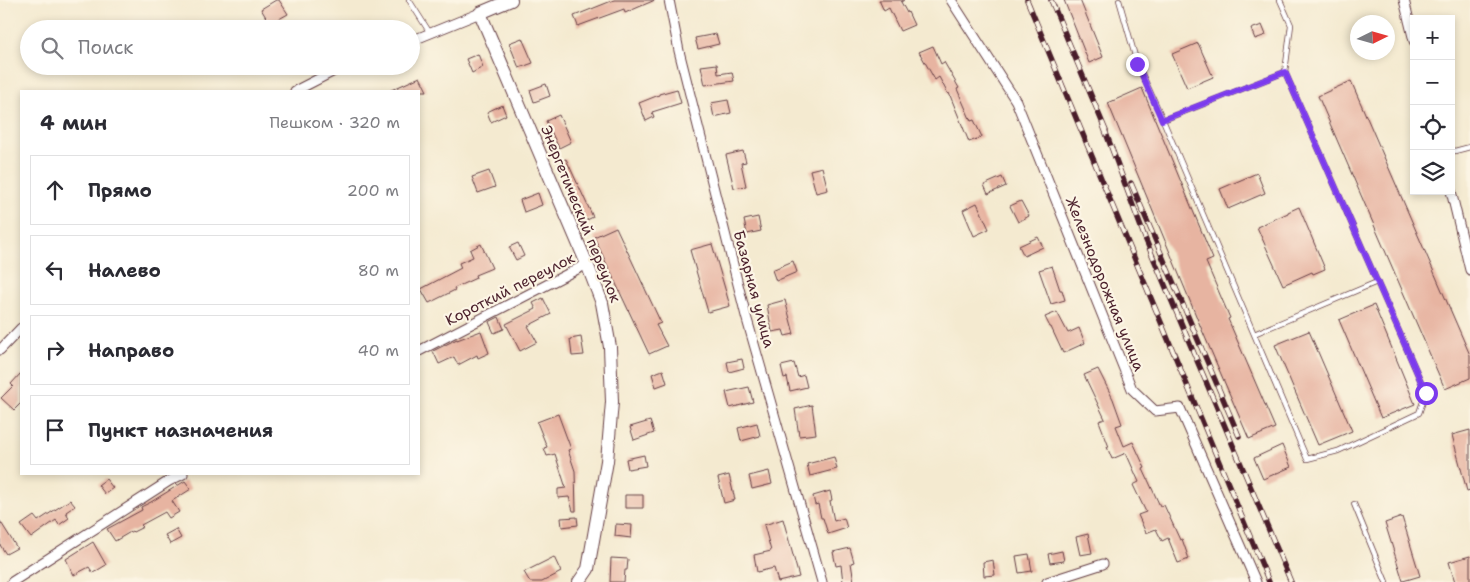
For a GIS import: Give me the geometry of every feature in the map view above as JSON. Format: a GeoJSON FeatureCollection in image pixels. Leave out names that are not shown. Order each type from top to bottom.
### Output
{"type":"FeatureCollection","features":[{"type":"Feature","properties":{"kind":"street"},"geometry":{"type":"LineString","coordinates":[[420,38],[512,0]]}},
{"type":"Feature","properties":{"kind":"street","name":"Базарная улица"},"geometry":{"type":"LineString","coordinates":[[669,0],[679,51],[746,316],[822,582]]}},
{"type":"Feature","properties":{"kind":"street","name":"Железнодорожная улица"},"geometry":{"type":"LineString","coordinates":[[951,0],[1016,101],[1132,389],[1155,411],[1180,408],[1256,582]]}},
{"type":"Feature","properties":{"kind":"street"},"geometry":{"type":"LineString","coordinates":[[1404,0],[1410,25]]}},
{"type":"Feature","properties":{"kind":"street","name":"Энергетический переулок"},"geometry":{"type":"LineString","coordinates":[[480,13],[587,264],[602,303],[610,347],[612,402],[608,461],[588,569],[579,582]]}},
{"type":"Feature","properties":{"kind":"street"},"geometry":{"type":"LineString","coordinates":[[297,90],[326,75]]}},
{"type":"Feature","properties":{"kind":"street"},"geometry":{"type":"LineString","coordinates":[[1452,195],[1470,270]]}},
{"type":"Feature","properties":{"kind":"street","name":"Короткий переулок"},"geometry":{"type":"LineString","coordinates":[[420,350],[587,264]]}},
{"type":"Feature","properties":{"kind":"street"},"geometry":{"type":"LineString","coordinates":[[0,350],[20,329]]}},
{"type":"Feature","properties":{"kind":"street"},"geometry":{"type":"LineString","coordinates":[[12,582],[181,475]]}},
{"type":"Feature","properties":{"kind":"street"},"geometry":{"type":"LineString","coordinates":[[1047,582],[1103,564]]}},
{"type":"Feature","properties":{"kind":"lane"},"geometry":{"type":"LineString","coordinates":[[409,0],[430,34]]}},
{"type":"Feature","properties":{"kind":"lane"},"geometry":{"type":"LineString","coordinates":[[1119,0],[1137,64],[1307,459],[1338,452],[1420,413],[1426,393],[1285,72],[1291,25],[1280,0]]}},
{"type":"Feature","properties":{"kind":"lane"},"geometry":{"type":"LineString","coordinates":[[1162,120],[1285,72]]}},
{"type":"Feature","properties":{"kind":"lane"},"geometry":{"type":"LineString","coordinates":[[1455,151],[1470,147]]}},
{"type":"Feature","properties":{"kind":"lane"},"geometry":{"type":"LineString","coordinates":[[1254,334],[1377,282]]}},
{"type":"Feature","properties":{"kind":"lane"},"geometry":{"type":"LineString","coordinates":[[1354,504],[1386,582]]}},
{"type":"Feature","properties":{"kind":"building"},"geometry":{"type":"Polygon","coordinates":[[[279,0],[288,14],[277,20],[268,20],[261,9],[279,0]]]}},
{"type":"Feature","properties":{"kind":"building"},"geometry":{"type":"Polygon","coordinates":[[[614,0],[655,0],[625,13],[624,9],[578,26],[574,16],[614,0]]]}},
{"type":"Feature","properties":{"kind":"building"},"geometry":{"type":"Polygon","coordinates":[[[879,0],[904,0],[901,2],[914,25],[900,31],[889,8],[884,11],[879,0]]]}},
{"type":"Feature","properties":{"kind":"building"},"geometry":{"type":"Polygon","coordinates":[[[1064,0],[1080,0],[1103,57],[1089,63],[1064,0]]]}},
{"type":"Feature","properties":{"kind":"building"},"geometry":{"type":"Polygon","coordinates":[[[1262,25],[1266,35],[1255,39],[1251,29],[1262,25]]]}},
{"type":"Feature","properties":{"kind":"building"},"geometry":{"type":"Polygon","coordinates":[[[716,34],[719,44],[698,49],[695,38],[716,34]]]}},
{"type":"Feature","properties":{"kind":"building"},"geometry":{"type":"Polygon","coordinates":[[[522,38],[533,63],[519,68],[509,43],[522,38]]]}},
{"type":"Feature","properties":{"kind":"building"},"geometry":{"type":"Polygon","coordinates":[[[1198,43],[1213,77],[1187,88],[1172,54],[1198,43]]]}},
{"type":"Feature","properties":{"kind":"building"},"geometry":{"type":"Polygon","coordinates":[[[933,46],[941,64],[944,62],[959,88],[957,89],[971,121],[974,120],[982,137],[969,142],[949,93],[939,77],[935,80],[919,52],[933,46]]]}},
{"type":"Feature","properties":{"kind":"building"},"geometry":{"type":"Polygon","coordinates":[[[478,54],[483,67],[472,73],[466,59],[478,54]]]}},
{"type":"Feature","properties":{"kind":"building"},"geometry":{"type":"Polygon","coordinates":[[[717,64],[718,74],[732,72],[734,81],[705,85],[701,66],[717,64]]]}},
{"type":"Feature","properties":{"kind":"building"},"geometry":{"type":"Polygon","coordinates":[[[420,77],[427,91],[420,90],[391,90],[420,77]]]}},
{"type":"Feature","properties":{"kind":"building"},"geometry":{"type":"Polygon","coordinates":[[[1351,81],[1470,355],[1470,378],[1445,389],[1318,96],[1351,81]]]}},
{"type":"Feature","properties":{"kind":"building"},"geometry":{"type":"Polygon","coordinates":[[[546,84],[550,96],[534,102],[530,90],[546,84]]]}},
{"type":"Feature","properties":{"kind":"building"},"geometry":{"type":"Polygon","coordinates":[[[1142,88],[1213,259],[1206,262],[1230,318],[1228,319],[1275,428],[1249,439],[1108,103],[1142,88]]]}},
{"type":"Feature","properties":{"kind":"building"},"geometry":{"type":"Polygon","coordinates":[[[677,89],[681,103],[652,112],[654,117],[646,121],[639,103],[659,94],[677,89]]]}},
{"type":"Feature","properties":{"kind":"building"},"geometry":{"type":"Polygon","coordinates":[[[728,100],[731,113],[714,117],[711,103],[728,100]]]}},
{"type":"Feature","properties":{"kind":"building"},"geometry":{"type":"Polygon","coordinates":[[[502,105],[506,115],[491,122],[487,112],[502,105]]]}},
{"type":"Feature","properties":{"kind":"building"},"geometry":{"type":"Polygon","coordinates":[[[559,115],[571,142],[559,148],[546,121],[559,115]]]}},
{"type":"Feature","properties":{"kind":"building"},"geometry":{"type":"Polygon","coordinates":[[[743,151],[746,162],[741,163],[746,186],[734,188],[726,155],[743,151]]]}},
{"type":"Feature","properties":{"kind":"building"},"geometry":{"type":"Polygon","coordinates":[[[566,159],[593,217],[585,221],[558,162],[566,159]]]}},
{"type":"Feature","properties":{"kind":"building"},"geometry":{"type":"Polygon","coordinates":[[[822,167],[828,190],[816,193],[810,170],[822,167]]]}},
{"type":"Feature","properties":{"kind":"building"},"geometry":{"type":"Polygon","coordinates":[[[489,171],[495,187],[478,193],[472,177],[489,171]]]}},
{"type":"Feature","properties":{"kind":"building"},"geometry":{"type":"Polygon","coordinates":[[[1257,173],[1265,193],[1228,209],[1220,189],[1257,173]]]}},
{"type":"Feature","properties":{"kind":"building"},"geometry":{"type":"Polygon","coordinates":[[[1002,177],[1006,186],[988,194],[984,185],[1002,177]]]}},
{"type":"Feature","properties":{"kind":"building"},"geometry":{"type":"Polygon","coordinates":[[[538,193],[542,205],[524,212],[520,200],[538,193]]]}},
{"type":"Feature","properties":{"kind":"building"},"geometry":{"type":"Polygon","coordinates":[[[1021,201],[1029,216],[1018,222],[1010,206],[1021,201]]]}},
{"type":"Feature","properties":{"kind":"building"},"geometry":{"type":"Polygon","coordinates":[[[977,203],[989,229],[974,236],[963,210],[977,203]]]}},
{"type":"Feature","properties":{"kind":"building"},"geometry":{"type":"Polygon","coordinates":[[[1299,207],[1325,269],[1313,274],[1312,272],[1283,285],[1257,227],[1299,207]]]}},
{"type":"Feature","properties":{"kind":"building"},"geometry":{"type":"Polygon","coordinates":[[[758,217],[761,231],[747,234],[744,220],[758,217]]]}},
{"type":"Feature","properties":{"kind":"building"},"geometry":{"type":"Polygon","coordinates":[[[616,227],[661,323],[656,325],[667,346],[649,354],[594,237],[616,227]]]}},
{"type":"Feature","properties":{"kind":"building"},"geometry":{"type":"Polygon","coordinates":[[[1038,237],[1043,247],[1024,256],[1019,246],[1038,237]]]}},
{"type":"Feature","properties":{"kind":"building"},"geometry":{"type":"Polygon","coordinates":[[[518,243],[524,256],[516,260],[509,247],[518,243]]]}},
{"type":"Feature","properties":{"kind":"building"},"geometry":{"type":"Polygon","coordinates":[[[481,244],[492,268],[475,275],[476,278],[454,288],[455,290],[429,303],[421,289],[461,268],[459,263],[473,257],[470,250],[481,244]]]}},
{"type":"Feature","properties":{"kind":"building"},"geometry":{"type":"Polygon","coordinates":[[[712,244],[730,306],[708,312],[690,250],[712,244]]]}},
{"type":"Feature","properties":{"kind":"building"},"geometry":{"type":"Polygon","coordinates":[[[793,261],[797,272],[776,281],[772,270],[793,261]]]}},
{"type":"Feature","properties":{"kind":"building"},"geometry":{"type":"Polygon","coordinates":[[[1052,266],[1065,300],[1051,304],[1039,270],[1052,266]]]}},
{"type":"Feature","properties":{"kind":"building"},"geometry":{"type":"Polygon","coordinates":[[[543,298],[551,314],[528,326],[537,342],[520,351],[506,324],[536,309],[533,303],[543,298]]]}},
{"type":"Feature","properties":{"kind":"building"},"geometry":{"type":"Polygon","coordinates":[[[785,300],[794,334],[785,336],[783,330],[772,332],[767,305],[785,300]]]}},
{"type":"Feature","properties":{"kind":"building"},"geometry":{"type":"Polygon","coordinates":[[[1374,305],[1415,404],[1381,418],[1339,320],[1374,305]]]}},
{"type":"Feature","properties":{"kind":"building"},"geometry":{"type":"Polygon","coordinates":[[[1057,312],[1068,333],[1079,328],[1085,343],[1063,353],[1045,317],[1057,312]]]}},
{"type":"Feature","properties":{"kind":"building"},"geometry":{"type":"Polygon","coordinates":[[[499,317],[504,329],[494,333],[489,322],[499,317]]]}},
{"type":"Feature","properties":{"kind":"building"},"geometry":{"type":"Polygon","coordinates":[[[481,331],[489,353],[478,358],[477,355],[458,365],[454,357],[439,364],[433,351],[457,339],[481,331]]]}},
{"type":"Feature","properties":{"kind":"building"},"geometry":{"type":"Polygon","coordinates":[[[1309,331],[1352,431],[1318,445],[1275,345],[1309,331]]]}},
{"type":"Feature","properties":{"kind":"building"},"geometry":{"type":"Polygon","coordinates":[[[581,337],[584,355],[572,356],[570,339],[581,337]]]}},
{"type":"Feature","properties":{"kind":"building"},"geometry":{"type":"Polygon","coordinates":[[[742,359],[744,368],[729,372],[727,362],[742,359]]]}},
{"type":"Feature","properties":{"kind":"building"},"geometry":{"type":"Polygon","coordinates":[[[794,363],[798,377],[804,375],[807,387],[790,391],[787,377],[784,378],[781,366],[794,363]]]}},
{"type":"Feature","properties":{"kind":"building"},"geometry":{"type":"Polygon","coordinates":[[[1098,369],[1113,399],[1122,424],[1116,426],[1124,446],[1133,442],[1160,506],[1164,505],[1180,540],[1182,539],[1189,559],[1178,563],[1168,538],[1162,541],[1156,529],[1146,533],[1138,515],[1146,512],[1133,485],[1139,482],[1126,453],[1112,459],[1099,421],[1105,419],[1084,375],[1098,369]]]}},
{"type":"Feature","properties":{"kind":"building"},"geometry":{"type":"Polygon","coordinates":[[[663,370],[667,383],[656,387],[652,374],[663,370]]]}},
{"type":"Feature","properties":{"kind":"building"},"geometry":{"type":"Polygon","coordinates":[[[20,374],[20,404],[14,410],[1,398],[13,386],[11,384],[20,374]]]}},
{"type":"Feature","properties":{"kind":"building"},"geometry":{"type":"Polygon","coordinates":[[[749,387],[753,402],[730,408],[726,392],[749,387]]]}},
{"type":"Feature","properties":{"kind":"building"},"geometry":{"type":"Polygon","coordinates":[[[812,405],[816,434],[799,436],[795,409],[812,405]]]}},
{"type":"Feature","properties":{"kind":"building"},"geometry":{"type":"Polygon","coordinates":[[[558,414],[571,449],[568,450],[575,471],[576,511],[573,511],[569,497],[558,498],[558,489],[566,488],[555,454],[547,456],[544,448],[547,447],[537,422],[558,414]]]}},
{"type":"Feature","properties":{"kind":"building"},"geometry":{"type":"Polygon","coordinates":[[[650,421],[654,433],[634,440],[630,427],[650,421]]]}},
{"type":"Feature","properties":{"kind":"building"},"geometry":{"type":"Polygon","coordinates":[[[757,423],[760,436],[741,441],[738,428],[757,423]]]}},
{"type":"Feature","properties":{"kind":"building"},"geometry":{"type":"Polygon","coordinates":[[[1470,430],[1470,490],[1467,491],[1452,435],[1470,430]]]}},
{"type":"Feature","properties":{"kind":"building"},"geometry":{"type":"Polygon","coordinates":[[[1282,445],[1291,467],[1263,479],[1254,458],[1282,445]]]}},
{"type":"Feature","properties":{"kind":"building"},"geometry":{"type":"Polygon","coordinates":[[[644,455],[646,466],[628,469],[626,459],[644,455]]]}},
{"type":"Feature","properties":{"kind":"building"},"geometry":{"type":"Polygon","coordinates":[[[834,457],[837,469],[810,476],[807,464],[834,457]]]}},
{"type":"Feature","properties":{"kind":"building"},"geometry":{"type":"Polygon","coordinates":[[[769,471],[772,484],[752,489],[749,476],[769,471]]]}},
{"type":"Feature","properties":{"kind":"building"},"geometry":{"type":"Polygon","coordinates":[[[729,475],[735,500],[724,503],[718,478],[729,475]]]}},
{"type":"Feature","properties":{"kind":"building"},"geometry":{"type":"Polygon","coordinates":[[[106,479],[113,488],[105,494],[98,485],[106,479]]]}},
{"type":"Feature","properties":{"kind":"building"},"geometry":{"type":"Polygon","coordinates":[[[185,481],[191,489],[172,501],[179,512],[169,518],[165,512],[141,525],[143,527],[115,541],[107,529],[142,510],[141,507],[185,481]]]}},
{"type":"Feature","properties":{"kind":"building"},"geometry":{"type":"Polygon","coordinates":[[[830,491],[834,521],[844,518],[847,528],[828,534],[823,518],[821,518],[818,504],[815,505],[813,496],[830,491]]]}},
{"type":"Feature","properties":{"kind":"building"},"geometry":{"type":"Polygon","coordinates":[[[625,495],[643,495],[643,508],[625,508],[625,495]]]}},
{"type":"Feature","properties":{"kind":"building"},"geometry":{"type":"Polygon","coordinates":[[[70,500],[75,506],[66,512],[69,518],[59,525],[56,520],[31,538],[21,525],[34,516],[38,521],[70,500]]]}},
{"type":"Feature","properties":{"kind":"building"},"geometry":{"type":"Polygon","coordinates":[[[577,517],[578,525],[562,527],[561,518],[577,517]]]}},
{"type":"Feature","properties":{"kind":"building"},"geometry":{"type":"Polygon","coordinates":[[[1402,517],[1420,576],[1403,581],[1385,523],[1402,517]]]}},
{"type":"Feature","properties":{"kind":"building"},"geometry":{"type":"Polygon","coordinates":[[[783,519],[799,577],[778,582],[774,568],[757,572],[754,555],[771,551],[764,525],[783,519]]]}},
{"type":"Feature","properties":{"kind":"building"},"geometry":{"type":"Polygon","coordinates":[[[0,521],[17,548],[6,554],[0,545],[0,521]]]}},
{"type":"Feature","properties":{"kind":"building"},"geometry":{"type":"Polygon","coordinates":[[[616,524],[632,525],[631,538],[615,536],[616,524]]]}},
{"type":"Feature","properties":{"kind":"building"},"geometry":{"type":"Polygon","coordinates":[[[176,529],[181,538],[170,544],[165,535],[176,529]]]}},
{"type":"Feature","properties":{"kind":"building"},"geometry":{"type":"Polygon","coordinates":[[[1088,534],[1092,553],[1080,555],[1076,537],[1088,534]]]}},
{"type":"Feature","properties":{"kind":"building"},"geometry":{"type":"Polygon","coordinates":[[[93,542],[106,565],[93,573],[89,567],[74,575],[66,559],[93,542]]]}},
{"type":"Feature","properties":{"kind":"building"},"geometry":{"type":"Polygon","coordinates":[[[850,548],[854,562],[851,563],[854,582],[843,582],[841,565],[836,566],[833,552],[850,548]]]}},
{"type":"Feature","properties":{"kind":"building"},"geometry":{"type":"Polygon","coordinates":[[[1062,551],[1064,561],[1050,563],[1048,554],[1062,551]]]}},
{"type":"Feature","properties":{"kind":"building"},"geometry":{"type":"Polygon","coordinates":[[[1029,554],[1032,571],[1019,573],[1016,556],[1029,554]]]}},
{"type":"Feature","properties":{"kind":"building"},"geometry":{"type":"Polygon","coordinates":[[[1470,556],[1470,582],[1455,582],[1449,562],[1470,556]]]}},
{"type":"Feature","properties":{"kind":"building"},"geometry":{"type":"Polygon","coordinates":[[[554,557],[561,572],[542,582],[530,582],[524,572],[554,557]]]}},
{"type":"Feature","properties":{"kind":"building"},"geometry":{"type":"Polygon","coordinates":[[[611,558],[628,559],[624,582],[610,582],[611,558]]]}},
{"type":"Feature","properties":{"kind":"building"},"geometry":{"type":"Polygon","coordinates":[[[993,560],[995,575],[984,576],[983,562],[993,560]]]}},
{"type":"Feature","properties":{"kind":"railway"},"geometry":{"type":"LineString","coordinates":[[1027,0],[1269,582]]}},
{"type":"Feature","properties":{"kind":"railway"},"geometry":{"type":"LineString","coordinates":[[1051,0],[1106,131]]}},
{"type":"Feature","properties":{"kind":"railway"},"geometry":{"type":"LineString","coordinates":[[1103,125],[1145,238],[1291,582]]}},
{"type":"Feature","properties":{"kind":"railway"},"geometry":{"type":"LineString","coordinates":[[1131,183],[1239,436]]}},
{"type":"Feature","properties":{"kind":"route"},"geometry":{"type":"LineString","coordinates":[[1137,64],[1162,120],[1285,72],[1426,393]]}}]}
